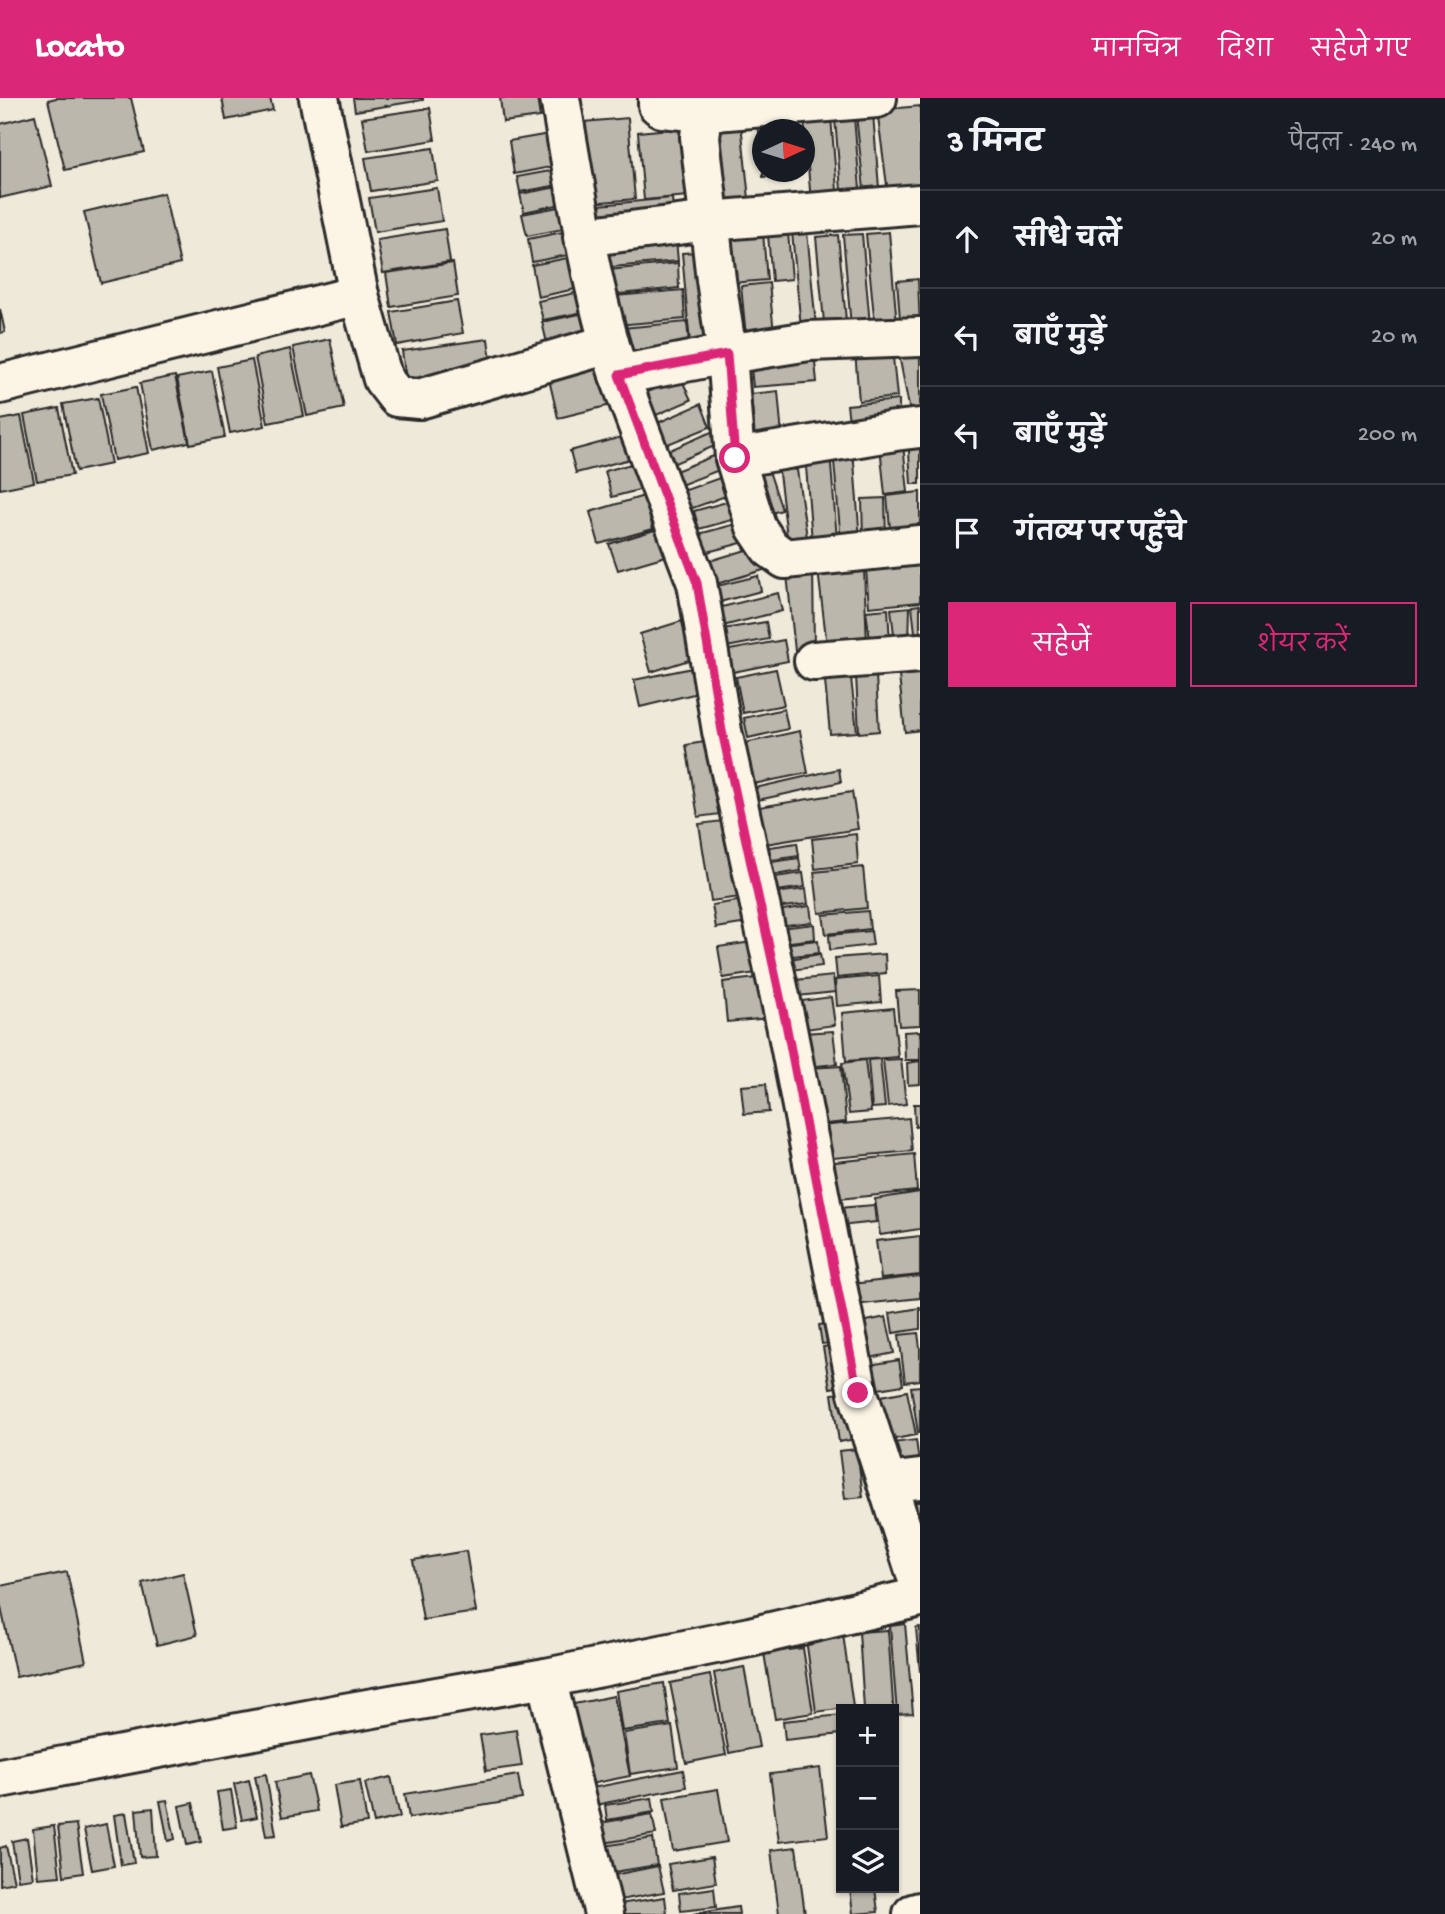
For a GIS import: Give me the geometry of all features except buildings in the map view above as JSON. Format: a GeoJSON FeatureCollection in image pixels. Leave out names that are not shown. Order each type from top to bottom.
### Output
{"type":"FeatureCollection","features":[{"type":"Feature","properties":{"kind":"street"},"geometry":{"type":"LineString","coordinates":[[319,98],[359,295],[383,379],[397,397],[419,399],[614,360],[727,354],[809,341],[920,337]]}},
{"type":"Feature","properties":{"kind":"street"},"geometry":{"type":"LineString","coordinates":[[560,98],[583,237],[614,360],[697,583],[722,731],[786,1024],[858,1393],[903,1481],[920,1586]]}},
{"type":"Feature","properties":{"kind":"street"},"geometry":{"type":"LineString","coordinates":[[658,98],[658,105],[662,108],[703,112],[877,98]]}},
{"type":"Feature","properties":{"kind":"street"},"geometry":{"type":"LineString","coordinates":[[703,112],[700,137],[727,354],[735,458],[756,527],[770,548],[785,559],[920,545]]}},
{"type":"Feature","properties":{"kind":"street"},"geometry":{"type":"LineString","coordinates":[[583,237],[709,221],[920,204]]}},
{"type":"Feature","properties":{"kind":"street"},"geometry":{"type":"LineString","coordinates":[[0,384],[359,295]]}},
{"type":"Feature","properties":{"kind":"street"},"geometry":{"type":"LineString","coordinates":[[735,458],[920,428]]}},
{"type":"Feature","properties":{"kind":"street"},"geometry":{"type":"LineString","coordinates":[[814,661],[920,653]]}},
{"type":"Feature","properties":{"kind":"street"},"geometry":{"type":"LineString","coordinates":[[0,1778],[546,1678],[750,1637],[920,1597]]}},
{"type":"Feature","properties":{"kind":"street"},"geometry":{"type":"LineString","coordinates":[[546,1678],[604,1914]]}},
{"type":"Feature","properties":{"kind":"street"},"geometry":{"type":"LineString","coordinates":[[913,1914],[920,1912]]}},
{"type":"Feature","properties":{"kind":"route"},"geometry":{"type":"LineString","coordinates":[[735,458],[727,354],[619,375],[697,583],[722,731],[786,1024],[858,1393]]}}]}
